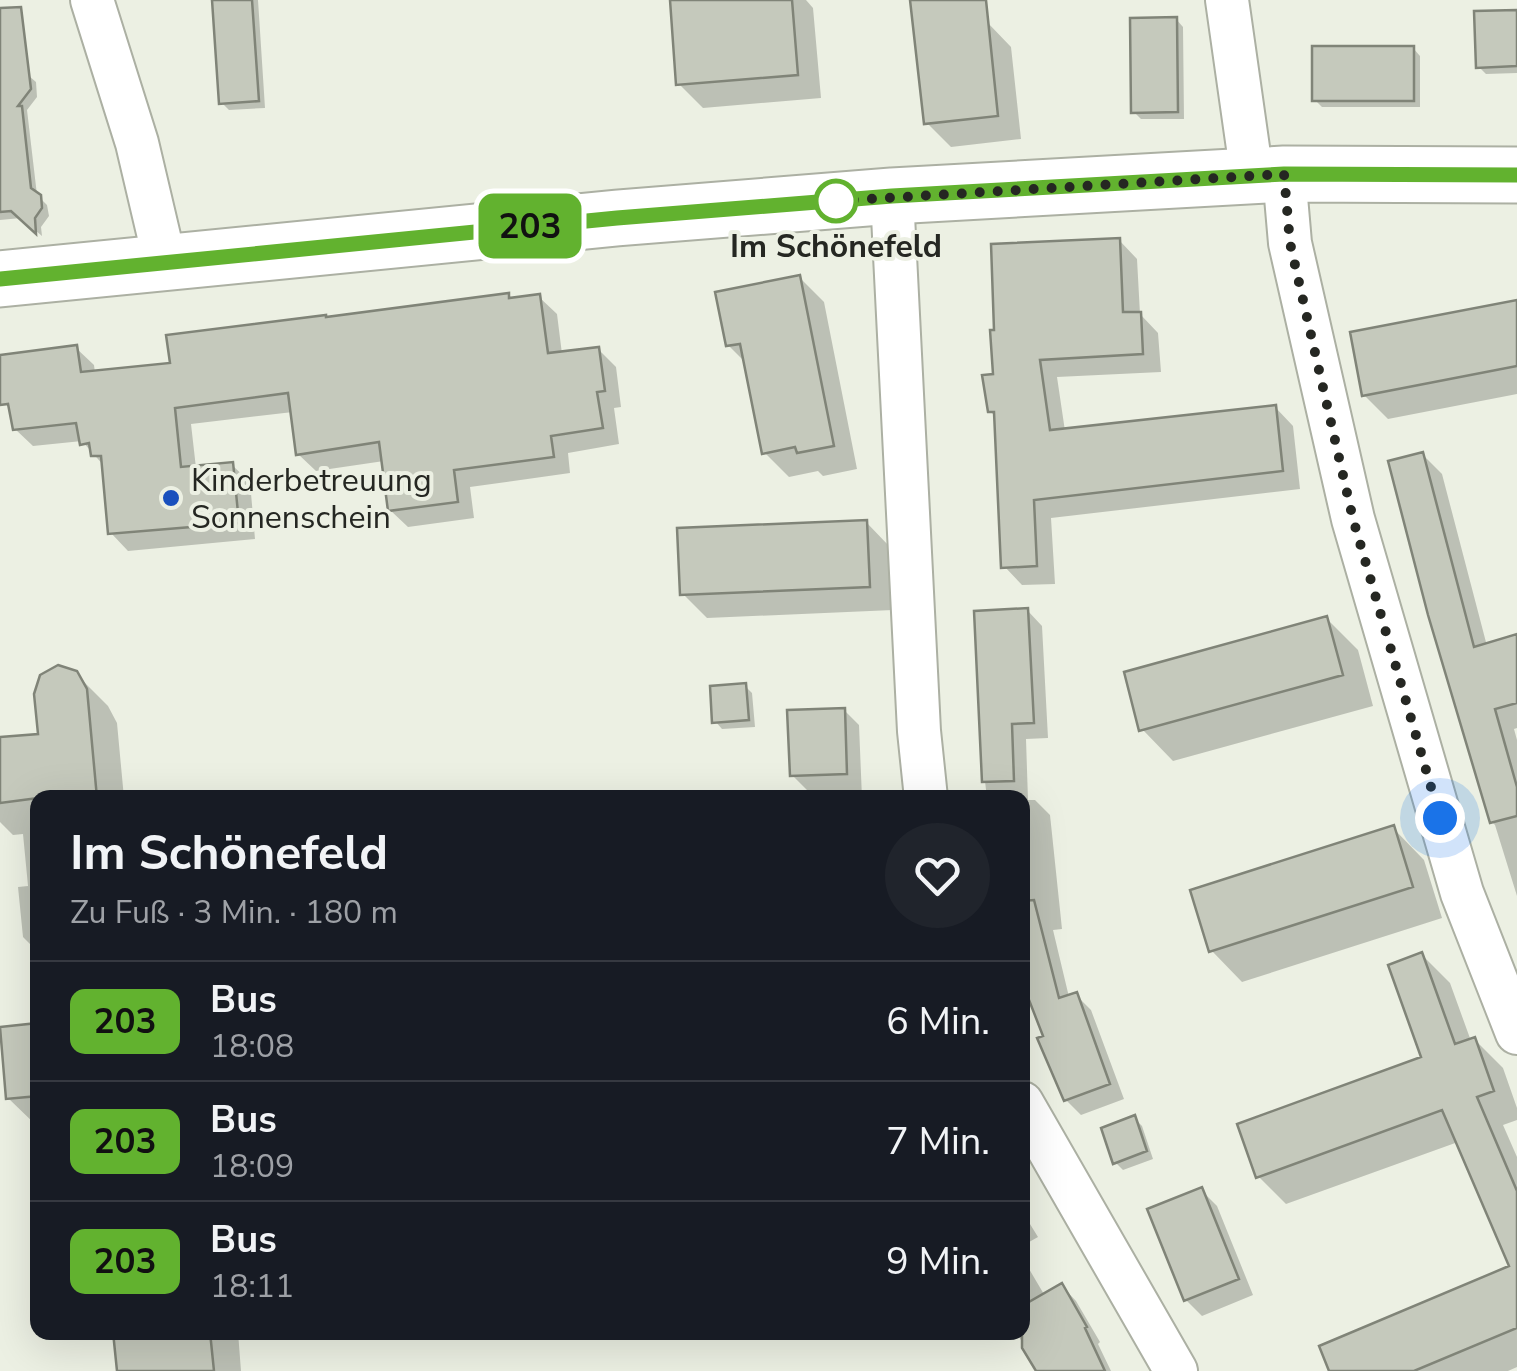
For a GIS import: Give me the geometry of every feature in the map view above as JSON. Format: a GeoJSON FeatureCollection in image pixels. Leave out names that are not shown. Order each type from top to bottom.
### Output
{"type":"FeatureCollection","features":[{"type":"Feature","properties":{"kind":"street"},"geometry":{"type":"LineString","coordinates":[[92,0],[137,143],[166,262]]}},
{"type":"Feature","properties":{"kind":"street"},"geometry":{"type":"LineString","coordinates":[[1227,0],[1268,175],[1290,243],[1353,519],[1462,893],[1517,1033]]}},
{"type":"Feature","properties":{"kind":"street"},"geometry":{"type":"LineString","coordinates":[[0,279],[598,220],[892,196],[1268,175],[1517,175]]}},
{"type":"Feature","properties":{"kind":"street"},"geometry":{"type":"LineString","coordinates":[[892,196],[925,790]]}},
{"type":"Feature","properties":{"kind":"street"},"geometry":{"type":"LineString","coordinates":[[1030,1117],[1176,1371]]}},
{"type":"Feature","properties":{"kind":"building"},"geometry":{"type":"Polygon","coordinates":[[[212,0],[252,0],[259,101],[219,104],[212,0]]]}},
{"type":"Feature","properties":{"kind":"building"},"geometry":{"type":"Polygon","coordinates":[[[670,0],[792,0],[798,75],[676,85],[670,0]]]}},
{"type":"Feature","properties":{"kind":"building"},"geometry":{"type":"Polygon","coordinates":[[[910,0],[986,0],[998,116],[924,124],[910,0]]]}},
{"type":"Feature","properties":{"kind":"building"},"geometry":{"type":"Polygon","coordinates":[[[21,7],[31,89],[18,106],[22,106],[31,188],[41,195],[42,208],[35,218],[36,234],[11,211],[0,212],[0,8],[21,7]]]}},
{"type":"Feature","properties":{"kind":"building"},"geometry":{"type":"Polygon","coordinates":[[[1517,10],[1517,66],[1476,68],[1474,11],[1517,10]]]}},
{"type":"Feature","properties":{"kind":"building"},"geometry":{"type":"Polygon","coordinates":[[[1177,17],[1178,112],[1131,113],[1130,18],[1177,17]]]}},
{"type":"Feature","properties":{"kind":"building"},"geometry":{"type":"Polygon","coordinates":[[[1312,46],[1414,46],[1414,101],[1312,101],[1312,46]]]}},
{"type":"Feature","properties":{"kind":"building"},"geometry":{"type":"Polygon","coordinates":[[[1120,238],[1123,312],[1141,312],[1143,354],[1040,360],[1050,430],[1276,405],[1283,471],[1034,500],[1037,566],[1001,568],[994,412],[988,412],[982,375],[993,374],[991,244],[1120,238]]]}},
{"type":"Feature","properties":{"kind":"building"},"geometry":{"type":"Polygon","coordinates":[[[800,275],[834,446],[797,453],[795,447],[762,454],[740,344],[726,346],[715,292],[800,275]]]}},
{"type":"Feature","properties":{"kind":"building"},"geometry":{"type":"Polygon","coordinates":[[[509,293],[509,298],[540,294],[548,353],[599,347],[605,391],[597,392],[603,428],[551,436],[554,457],[454,470],[458,502],[388,511],[379,442],[296,455],[288,393],[175,408],[181,467],[233,462],[239,523],[108,534],[101,456],[91,456],[89,443],[80,445],[76,423],[13,430],[8,404],[0,405],[0,355],[77,345],[81,372],[170,363],[166,335],[509,293]]]}},
{"type":"Feature","properties":{"kind":"building"},"geometry":{"type":"Polygon","coordinates":[[[1517,300],[1517,366],[1362,396],[1350,332],[1517,300]]]}},
{"type":"Feature","properties":{"kind":"building"},"geometry":{"type":"Polygon","coordinates":[[[1423,452],[1474,647],[1517,634],[1517,703],[1495,709],[1517,787],[1517,816],[1490,823],[1428,615],[1388,461],[1423,452]]]}},
{"type":"Feature","properties":{"kind":"building"},"geometry":{"type":"Polygon","coordinates":[[[867,520],[870,587],[680,595],[677,528],[867,520]]]}},
{"type":"Feature","properties":{"kind":"building"},"geometry":{"type":"Polygon","coordinates":[[[1028,608],[1034,723],[1012,724],[1014,781],[982,782],[974,611],[1028,608]]]}},
{"type":"Feature","properties":{"kind":"building"},"geometry":{"type":"Polygon","coordinates":[[[1327,616],[1343,675],[1139,731],[1124,672],[1327,616]]]}},
{"type":"Feature","properties":{"kind":"building"},"geometry":{"type":"Polygon","coordinates":[[[58,665],[77,671],[87,689],[96,790],[30,790],[30,799],[0,803],[0,737],[38,734],[34,694],[40,675],[58,665]]]}},
{"type":"Feature","properties":{"kind":"building"},"geometry":{"type":"Polygon","coordinates":[[[746,683],[749,720],[712,723],[710,686],[746,683]]]}},
{"type":"Feature","properties":{"kind":"building"},"geometry":{"type":"Polygon","coordinates":[[[845,708],[847,774],[790,776],[787,710],[845,708]]]}},
{"type":"Feature","properties":{"kind":"building"},"geometry":{"type":"Polygon","coordinates":[[[1394,825],[1413,887],[1209,952],[1190,890],[1394,825]]]}},
{"type":"Feature","properties":{"kind":"building"},"geometry":{"type":"Polygon","coordinates":[[[1030,900],[1034,900],[1059,998],[1077,992],[1110,1084],[1064,1101],[1037,1038],[1043,1036],[1030,1003],[1030,900]]]}},
{"type":"Feature","properties":{"kind":"building"},"geometry":{"type":"Polygon","coordinates":[[[1422,952],[1455,1044],[1475,1037],[1494,1091],[1477,1097],[1517,1191],[1517,1328],[1414,1371],[1329,1371],[1319,1346],[1509,1266],[1442,1110],[1256,1178],[1237,1124],[1421,1057],[1388,965],[1422,952]]]}},
{"type":"Feature","properties":{"kind":"building"},"geometry":{"type":"Polygon","coordinates":[[[30,1024],[30,1097],[6,1099],[0,1027],[30,1024]]]}},
{"type":"Feature","properties":{"kind":"building"},"geometry":{"type":"Polygon","coordinates":[[[1135,1115],[1147,1151],[1113,1164],[1101,1128],[1135,1115]]]}},
{"type":"Feature","properties":{"kind":"building"},"geometry":{"type":"Polygon","coordinates":[[[1202,1187],[1239,1279],[1184,1301],[1147,1209],[1202,1187]]]}},
{"type":"Feature","properties":{"kind":"building"},"geometry":{"type":"Polygon","coordinates":[[[1062,1283],[1087,1327],[1105,1371],[1036,1371],[1022,1348],[1022,1340],[1030,1340],[1030,1301],[1062,1283]]]}},
{"type":"Feature","properties":{"kind":"building"},"geometry":{"type":"Polygon","coordinates":[[[114,1340],[211,1340],[214,1371],[117,1371],[114,1340]]]}},
{"type":"Feature","properties":{"kind":"bus line","name":"203"},"geometry":{"type":"LineString","coordinates":[[0,279],[617,218],[892,196],[1284,174],[1517,175]]}},
{"type":"Feature","properties":{"kind":"place","name":"Im Schönefeld"},"geometry":{"type":"Point","coordinates":[836,201]}},
{"type":"Feature","properties":{"kind":"place","name":"Kinderbetreuung Sonnenschein"},"geometry":{"type":"Point","coordinates":[171,498]}},
{"type":"Feature","properties":{"kind":"route"},"geometry":{"type":"LineString","coordinates":[[836,201],[1284,174],[1290,243],[1353,519],[1440,818]]}}]}
